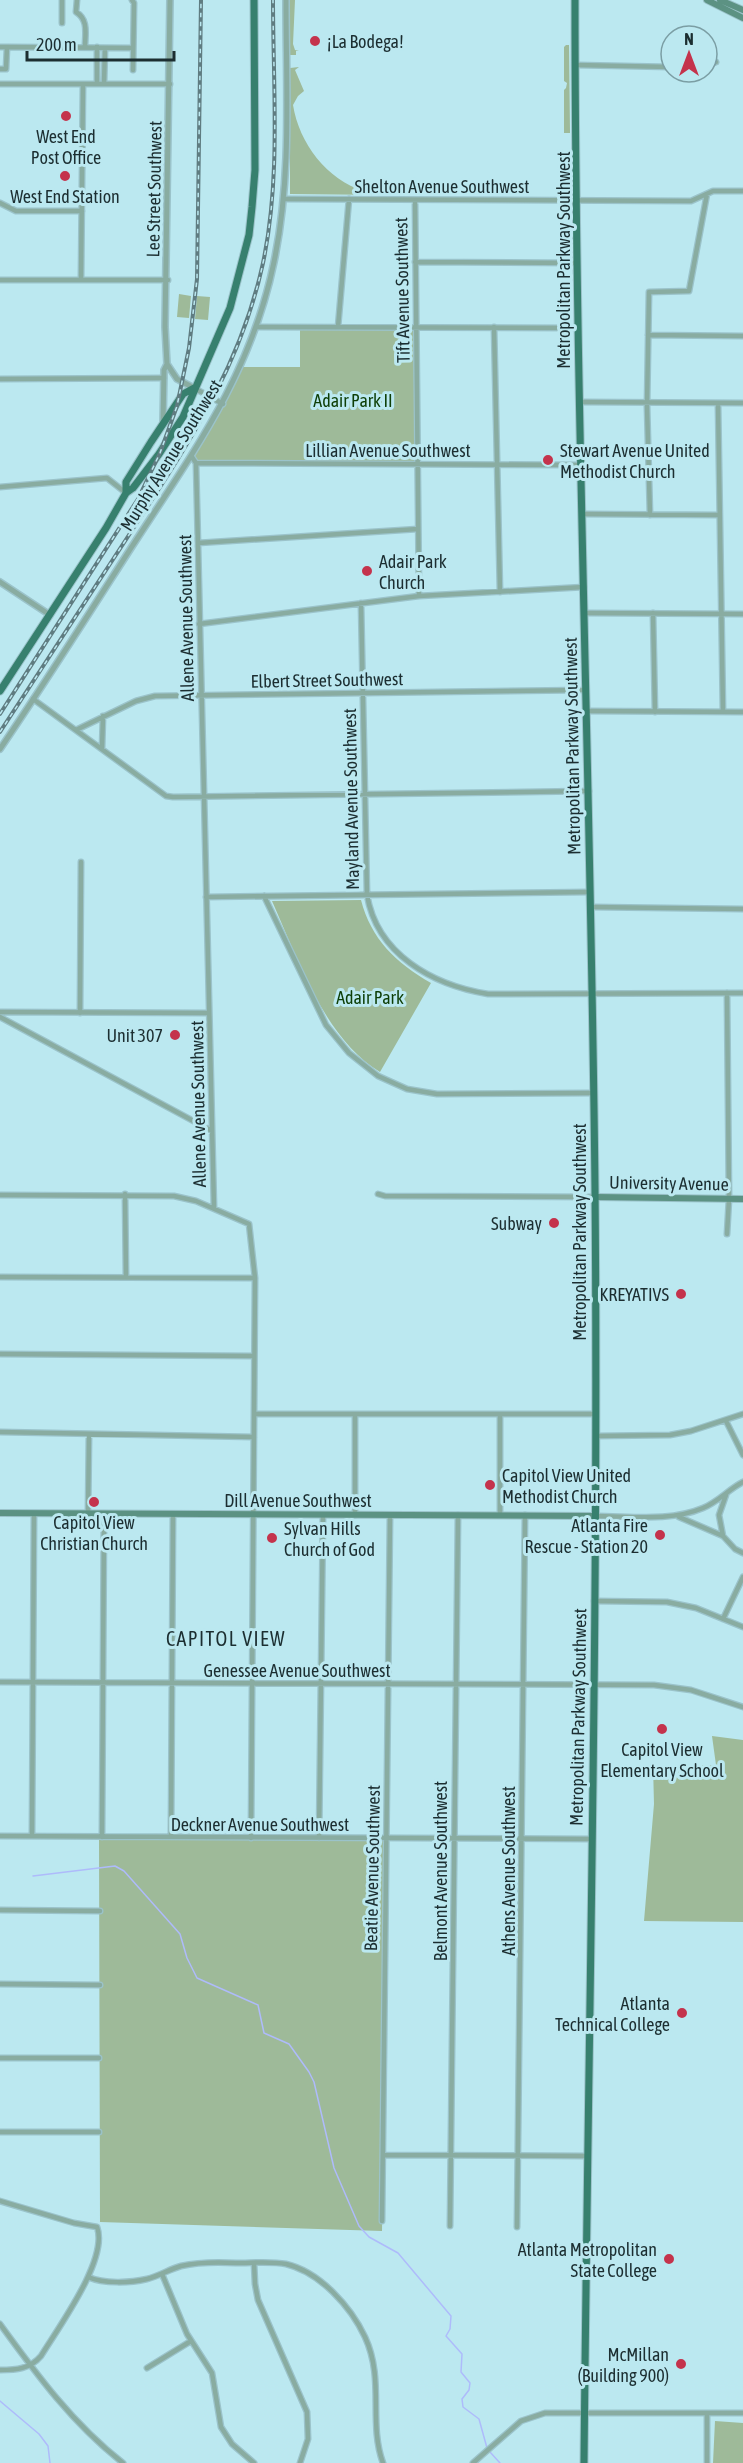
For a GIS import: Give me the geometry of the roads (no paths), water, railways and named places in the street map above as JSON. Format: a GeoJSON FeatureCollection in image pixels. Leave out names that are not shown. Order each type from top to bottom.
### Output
{"type":"FeatureCollection","features":[{"type":"Feature","properties":{"kind":"main road"},"geometry":{"type":"LineString","coordinates":[[0,691],[126,493],[134,488],[159,454],[190,403],[194,388],[212,353],[230,309],[249,233],[255,170],[254,0]]}},
{"type":"Feature","properties":{"kind":"main road","name":"Metropolitan Parkway Southwest"},"geometry":{"type":"LineString","coordinates":[[575,0],[580,465],[589,791],[595,1197],[595,1516],[584,2463]]}},
{"type":"Feature","properties":{"kind":"main road"},"geometry":{"type":"LineString","coordinates":[[707,0],[743,18]]}},
{"type":"Feature","properties":{"kind":"main road"},"geometry":{"type":"LineString","coordinates":[[720,0],[743,10]]}},
{"type":"Feature","properties":{"kind":"main road"},"geometry":{"type":"LineString","coordinates":[[126,493],[126,482],[183,394],[194,388]]}},
{"type":"Feature","properties":{"kind":"main road","name":"University Avenue"},"geometry":{"type":"LineString","coordinates":[[595,1197],[743,1199]]}},
{"type":"Feature","properties":{"kind":"main road","name":"Dill Avenue Southwest"},"geometry":{"type":"LineString","coordinates":[[0,1513],[595,1516]]}},
{"type":"Feature","properties":{"kind":"street"},"geometry":{"type":"LineString","coordinates":[[62,0],[62,23]]}},
{"type":"Feature","properties":{"kind":"street"},"geometry":{"type":"LineString","coordinates":[[77,0],[76,12],[86,23],[85,47]]}},
{"type":"Feature","properties":{"kind":"street"},"geometry":{"type":"LineString","coordinates":[[132,0],[134,3],[133,70]]}},
{"type":"Feature","properties":{"kind":"street","name":"Lee Street Southwest"},"geometry":{"type":"LineString","coordinates":[[163,425],[162,378],[167,364],[165,327],[168,280],[170,0]]}},
{"type":"Feature","properties":{"kind":"street","name":"Murphy Avenue Southwest"},"geometry":{"type":"LineString","coordinates":[[0,748],[192,457],[223,404],[257,327],[274,263],[284,199],[286,0]]}},
{"type":"Feature","properties":{"kind":"street"},"geometry":{"type":"LineString","coordinates":[[0,69],[6,69],[7,47]]}},
{"type":"Feature","properties":{"kind":"street"},"geometry":{"type":"LineString","coordinates":[[97,47],[97,84]]}},
{"type":"Feature","properties":{"kind":"street"},"geometry":{"type":"LineString","coordinates":[[0,48],[133,48]]}},
{"type":"Feature","properties":{"kind":"street"},"geometry":{"type":"LineString","coordinates":[[104,84],[104,70],[107,65],[105,48]]}},
{"type":"Feature","properties":{"kind":"street"},"geometry":{"type":"LineString","coordinates":[[576,65],[659,67]]}},
{"type":"Feature","properties":{"kind":"street"},"geometry":{"type":"LineString","coordinates":[[0,84],[170,84]]}},
{"type":"Feature","properties":{"kind":"street"},"geometry":{"type":"LineString","coordinates":[[81,280],[83,84]]}},
{"type":"Feature","properties":{"kind":"street","name":"Shelton Avenue Southwest"},"geometry":{"type":"LineString","coordinates":[[284,199],[691,201],[713,191],[743,191]]}},
{"type":"Feature","properties":{"kind":"street"},"geometry":{"type":"LineString","coordinates":[[650,515],[647,402],[649,292],[689,291],[706,194]]}},
{"type":"Feature","properties":{"kind":"street"},"geometry":{"type":"LineString","coordinates":[[338,327],[349,200]]}},
{"type":"Feature","properties":{"kind":"street","name":"Tift Avenue Southwest"},"geometry":{"type":"LineString","coordinates":[[415,200],[419,596]]}},
{"type":"Feature","properties":{"kind":"street"},"geometry":{"type":"LineString","coordinates":[[0,202],[16,211],[82,211]]}},
{"type":"Feature","properties":{"kind":"street"},"geometry":{"type":"LineString","coordinates":[[415,262],[577,263]]}},
{"type":"Feature","properties":{"kind":"street"},"geometry":{"type":"LineString","coordinates":[[0,280],[168,280]]}},
{"type":"Feature","properties":{"kind":"street"},"geometry":{"type":"LineString","coordinates":[[257,327],[578,328]]}},
{"type":"Feature","properties":{"kind":"street"},"geometry":{"type":"LineString","coordinates":[[494,327],[500,592]]}},
{"type":"Feature","properties":{"kind":"street"},"geometry":{"type":"LineString","coordinates":[[648,335],[743,336]]}},
{"type":"Feature","properties":{"kind":"street"},"geometry":{"type":"LineString","coordinates":[[167,364],[177,378],[223,404]]}},
{"type":"Feature","properties":{"kind":"street"},"geometry":{"type":"LineString","coordinates":[[0,379],[162,378]]}},
{"type":"Feature","properties":{"kind":"street"},"geometry":{"type":"LineString","coordinates":[[579,402],[743,403]]}},
{"type":"Feature","properties":{"kind":"street"},"geometry":{"type":"LineString","coordinates":[[718,403],[723,712]]}},
{"type":"Feature","properties":{"kind":"street"},"geometry":{"type":"LineString","coordinates":[[192,457],[196,463]]}},
{"type":"Feature","properties":{"kind":"street","name":"Lillian Avenue Southwest"},"geometry":{"type":"LineString","coordinates":[[196,463],[580,465]]}},
{"type":"Feature","properties":{"kind":"street","name":"Allene Avenue Southwest"},"geometry":{"type":"LineString","coordinates":[[196,463],[214,1208],[249,1224],[255,1278],[251,1838]]}},
{"type":"Feature","properties":{"kind":"street"},"geometry":{"type":"LineString","coordinates":[[0,487],[107,478],[126,493]]}},
{"type":"Feature","properties":{"kind":"street"},"geometry":{"type":"LineString","coordinates":[[582,514],[719,515]]}},
{"type":"Feature","properties":{"kind":"street"},"geometry":{"type":"LineString","coordinates":[[198,543],[418,529]]}},
{"type":"Feature","properties":{"kind":"street"},"geometry":{"type":"LineString","coordinates":[[0,582],[50,615]]}},
{"type":"Feature","properties":{"kind":"street"},"geometry":{"type":"LineString","coordinates":[[200,624],[419,596],[584,587]]}},
{"type":"Feature","properties":{"kind":"street","name":"Mayland Avenue Southwest"},"geometry":{"type":"LineString","coordinates":[[361,603],[367,895],[373,921],[387,943],[413,965],[443,983],[488,994],[743,993]]}},
{"type":"Feature","properties":{"kind":"street"},"geometry":{"type":"LineString","coordinates":[[584,613],[743,614]]}},
{"type":"Feature","properties":{"kind":"street"},"geometry":{"type":"LineString","coordinates":[[653,613],[655,712]]}},
{"type":"Feature","properties":{"kind":"street","name":"Elbert Street Southwest"},"geometry":{"type":"LineString","coordinates":[[76,730],[146,697],[586,690]]}},
{"type":"Feature","properties":{"kind":"street"},"geometry":{"type":"LineString","coordinates":[[33,699],[166,796],[589,791]]}},
{"type":"Feature","properties":{"kind":"street"},"geometry":{"type":"LineString","coordinates":[[587,711],[743,712]]}},
{"type":"Feature","properties":{"kind":"street"},"geometry":{"type":"LineString","coordinates":[[102,749],[103,716]]}},
{"type":"Feature","properties":{"kind":"street"},"geometry":{"type":"LineString","coordinates":[[80,1013],[81,862]]}},
{"type":"Feature","properties":{"kind":"street"},"geometry":{"type":"LineString","coordinates":[[206,897],[590,892]]}},
{"type":"Feature","properties":{"kind":"street"},"geometry":{"type":"LineString","coordinates":[[264,896],[326,1025],[349,1053],[378,1076],[407,1089],[437,1094],[594,1093]]}},
{"type":"Feature","properties":{"kind":"street"},"geometry":{"type":"LineString","coordinates":[[591,907],[743,909]]}},
{"type":"Feature","properties":{"kind":"street"},"geometry":{"type":"LineString","coordinates":[[727,1234],[729,1199],[728,993]]}},
{"type":"Feature","properties":{"kind":"street"},"geometry":{"type":"LineString","coordinates":[[0,1014],[209,1013]]}},
{"type":"Feature","properties":{"kind":"street"},"geometry":{"type":"LineString","coordinates":[[0,1014],[212,1131]]}},
{"type":"Feature","properties":{"kind":"street"},"geometry":{"type":"LineString","coordinates":[[125,1194],[126,1278]]}},
{"type":"Feature","properties":{"kind":"street"},"geometry":{"type":"LineString","coordinates":[[378,1194],[595,1197]]}},
{"type":"Feature","properties":{"kind":"street"},"geometry":{"type":"LineString","coordinates":[[0,1195],[174,1196],[214,1208]]}},
{"type":"Feature","properties":{"kind":"street"},"geometry":{"type":"LineString","coordinates":[[0,1277],[255,1278]]}},
{"type":"Feature","properties":{"kind":"street"},"geometry":{"type":"LineString","coordinates":[[0,1354],[254,1356]]}},
{"type":"Feature","properties":{"kind":"street"},"geometry":{"type":"LineString","coordinates":[[254,1414],[595,1414]]}},
{"type":"Feature","properties":{"kind":"street"},"geometry":{"type":"LineString","coordinates":[[355,1414],[355,1515]]}},
{"type":"Feature","properties":{"kind":"street"},"geometry":{"type":"LineString","coordinates":[[500,1414],[501,1515]]}},
{"type":"Feature","properties":{"kind":"street"},"geometry":{"type":"LineString","coordinates":[[595,1436],[670,1435],[726,1421],[743,1414]]}},
{"type":"Feature","properties":{"kind":"street"},"geometry":{"type":"LineString","coordinates":[[726,1421],[743,1455]]}},
{"type":"Feature","properties":{"kind":"street"},"geometry":{"type":"LineString","coordinates":[[0,1432],[254,1437]]}},
{"type":"Feature","properties":{"kind":"street"},"geometry":{"type":"LineString","coordinates":[[88,1514],[89,1434]]}},
{"type":"Feature","properties":{"kind":"street"},"geometry":{"type":"LineString","coordinates":[[595,1516],[676,1516],[705,1508],[743,1482]]}},
{"type":"Feature","properties":{"kind":"street"},"geometry":{"type":"LineString","coordinates":[[727,1493],[719,1515],[723,1536],[729,1544],[743,1553]]}},
{"type":"Feature","properties":{"kind":"street"},"geometry":{"type":"LineString","coordinates":[[32,1836],[34,1514]]}},
{"type":"Feature","properties":{"kind":"street"},"geometry":{"type":"LineString","coordinates":[[102,1837],[104,1514]]}},
{"type":"Feature","properties":{"kind":"street"},"geometry":{"type":"LineString","coordinates":[[171,1837],[173,1514]]}},
{"type":"Feature","properties":{"kind":"street"},"geometry":{"type":"LineString","coordinates":[[319,1838],[323,1515]]}},
{"type":"Feature","properties":{"kind":"street","name":"Beatie Avenue Southwest"},"geometry":{"type":"LineString","coordinates":[[382,2221],[390,1515]]}},
{"type":"Feature","properties":{"kind":"street","name":"Belmont Avenue Southwest"},"geometry":{"type":"LineString","coordinates":[[450,2226],[458,1515]]}},
{"type":"Feature","properties":{"kind":"street","name":"Athens Avenue Southwest"},"geometry":{"type":"LineString","coordinates":[[517,2227],[525,1515]]}},
{"type":"Feature","properties":{"kind":"street"},"geometry":{"type":"LineString","coordinates":[[676,1516],[723,1536]]}},
{"type":"Feature","properties":{"kind":"street"},"geometry":{"type":"LineString","coordinates":[[723,1619],[743,1577]]}},
{"type":"Feature","properties":{"kind":"street"},"geometry":{"type":"LineString","coordinates":[[594,1601],[667,1602],[696,1608],[743,1627]]}},
{"type":"Feature","properties":{"kind":"street","name":"Genessee Avenue Southwest"},"geometry":{"type":"LineString","coordinates":[[0,1682],[670,1686],[691,1690],[743,1707]]}},
{"type":"Feature","properties":{"kind":"street","name":"Deckner Avenue Southwest"},"geometry":{"type":"LineString","coordinates":[[0,1836],[591,1839]]}},
{"type":"Feature","properties":{"kind":"street"},"geometry":{"type":"LineString","coordinates":[[0,1910],[100,1911]]}},
{"type":"Feature","properties":{"kind":"street"},"geometry":{"type":"LineString","coordinates":[[0,1984],[100,1985]]}},
{"type":"Feature","properties":{"kind":"street"},"geometry":{"type":"LineString","coordinates":[[0,2058],[99,2058]]}},
{"type":"Feature","properties":{"kind":"street"},"geometry":{"type":"LineString","coordinates":[[0,2132],[99,2132]]}},
{"type":"Feature","properties":{"kind":"street"},"geometry":{"type":"LineString","coordinates":[[383,2155],[587,2156]]}},
{"type":"Feature","properties":{"kind":"street"},"geometry":{"type":"LineString","coordinates":[[0,2201],[74,2223],[97,2227],[99,2230],[97,2250],[88,2277],[41,2356],[30,2365],[16,2370],[0,2370]]}},
{"type":"Feature","properties":{"kind":"street"},"geometry":{"type":"LineString","coordinates":[[88,2277],[96,2281],[132,2281],[195,2263],[289,2265],[313,2277],[339,2300],[359,2325],[371,2353],[375,2368],[377,2435],[383,2463]]}},
{"type":"Feature","properties":{"kind":"street"},"geometry":{"type":"LineString","coordinates":[[254,2263],[258,2300],[307,2412],[308,2439],[300,2463]]}},
{"type":"Feature","properties":{"kind":"street"},"geometry":{"type":"LineString","coordinates":[[162,2274],[191,2341],[205,2359],[212,2373],[221,2427],[232,2444],[254,2463]]}},
{"type":"Feature","properties":{"kind":"street"},"geometry":{"type":"LineString","coordinates":[[0,2324],[57,2401],[86,2432],[123,2463]]}},
{"type":"Feature","properties":{"kind":"street"},"geometry":{"type":"LineString","coordinates":[[147,2368],[191,2341]]}},
{"type":"Feature","properties":{"kind":"street"},"geometry":{"type":"LineString","coordinates":[[473,2463],[510,2430],[527,2419],[545,2413],[743,2413]]}},
{"type":"Feature","properties":{"kind":"street"},"geometry":{"type":"LineString","coordinates":[[707,2413],[707,2463]]}},
{"type":"Feature","properties":{"kind":"waterway"},"geometry":{"type":"LineString","coordinates":[[33,1876],[115,1866],[124,1871],[180,1934],[187,1958],[197,1978],[258,2005],[264,2033],[289,2044],[314,2082],[334,2168],[359,2226],[369,2237],[398,2253],[451,2316],[450,2329],[446,2336],[462,2354],[461,2372],[470,2383],[469,2390],[462,2399],[463,2407],[479,2419],[487,2448]]}},
{"type":"Feature","properties":{"kind":"waterway"},"geometry":{"type":"LineString","coordinates":[[0,2401],[39,2434],[48,2446],[50,2463]]}},
{"type":"Feature","properties":{"kind":"waterway"},"geometry":{"type":"LineString","coordinates":[[490,2452],[500,2463]]}},
{"type":"Feature","properties":{"kind":"railway"},"geometry":{"type":"LineString","coordinates":[[0,714],[138,499],[160,453],[177,406],[189,348],[197,279],[201,0]]}},
{"type":"Feature","properties":{"kind":"railway"},"geometry":{"type":"LineString","coordinates":[[0,732],[189,440],[208,407],[240,338],[253,302],[269,231],[275,132],[273,0]]}},
{"type":"Feature","properties":{"kind":"place","name":"¡La Bodega!"},"geometry":{"type":"Point","coordinates":[315,41]}},
{"type":"Feature","properties":{"kind":"place","name":"West End Post Office"},"geometry":{"type":"Point","coordinates":[66,116]}},
{"type":"Feature","properties":{"kind":"place","name":"West End Station"},"geometry":{"type":"Point","coordinates":[65,176]}},
{"type":"Feature","properties":{"kind":"place","name":"Stewart Avenue United Methodist Church"},"geometry":{"type":"Point","coordinates":[548,460]}},
{"type":"Feature","properties":{"kind":"place","name":"Adair Park Church"},"geometry":{"type":"Point","coordinates":[367,571]}},
{"type":"Feature","properties":{"kind":"place","name":"Unit 307"},"geometry":{"type":"Point","coordinates":[175,1035]}},
{"type":"Feature","properties":{"kind":"place","name":"Subway"},"geometry":{"type":"Point","coordinates":[554,1223]}},
{"type":"Feature","properties":{"kind":"place","name":"KREYATIVS"},"geometry":{"type":"Point","coordinates":[681,1294]}},
{"type":"Feature","properties":{"kind":"place","name":"Capitol View United Methodist Church"},"geometry":{"type":"Point","coordinates":[490,1485]}},
{"type":"Feature","properties":{"kind":"place","name":"Capitol View Christian Church"},"geometry":{"type":"Point","coordinates":[94,1502]}},
{"type":"Feature","properties":{"kind":"place","name":"Atlanta Fire Rescue - Station 20"},"geometry":{"type":"Point","coordinates":[660,1535]}},
{"type":"Feature","properties":{"kind":"place","name":"Sylvan Hills Church of God"},"geometry":{"type":"Point","coordinates":[272,1538]}},
{"type":"Feature","properties":{"kind":"place","name":"Capitol View Elementary School"},"geometry":{"type":"Point","coordinates":[662,1729]}},
{"type":"Feature","properties":{"kind":"place","name":"Atlanta Technical College"},"geometry":{"type":"Point","coordinates":[682,2013]}},
{"type":"Feature","properties":{"kind":"place","name":"Atlanta Metropolitan State College"},"geometry":{"type":"Point","coordinates":[669,2259]}},
{"type":"Feature","properties":{"kind":"place","name":"McMillan (Building 900)"},"geometry":{"type":"Point","coordinates":[681,2364]}},
{"type":"Feature","properties":{"kind":"district","name":"CAPITOL VIEW"},"geometry":{"type":"Point","coordinates":[226,1638]}},
{"type":"Feature","properties":{"kind":"park label","name":"Adair Park II"},"geometry":{"type":"Point","coordinates":[353,400]}},
{"type":"Feature","properties":{"kind":"park label","name":"Adair Park"},"geometry":{"type":"Point","coordinates":[370,997]}}]}
